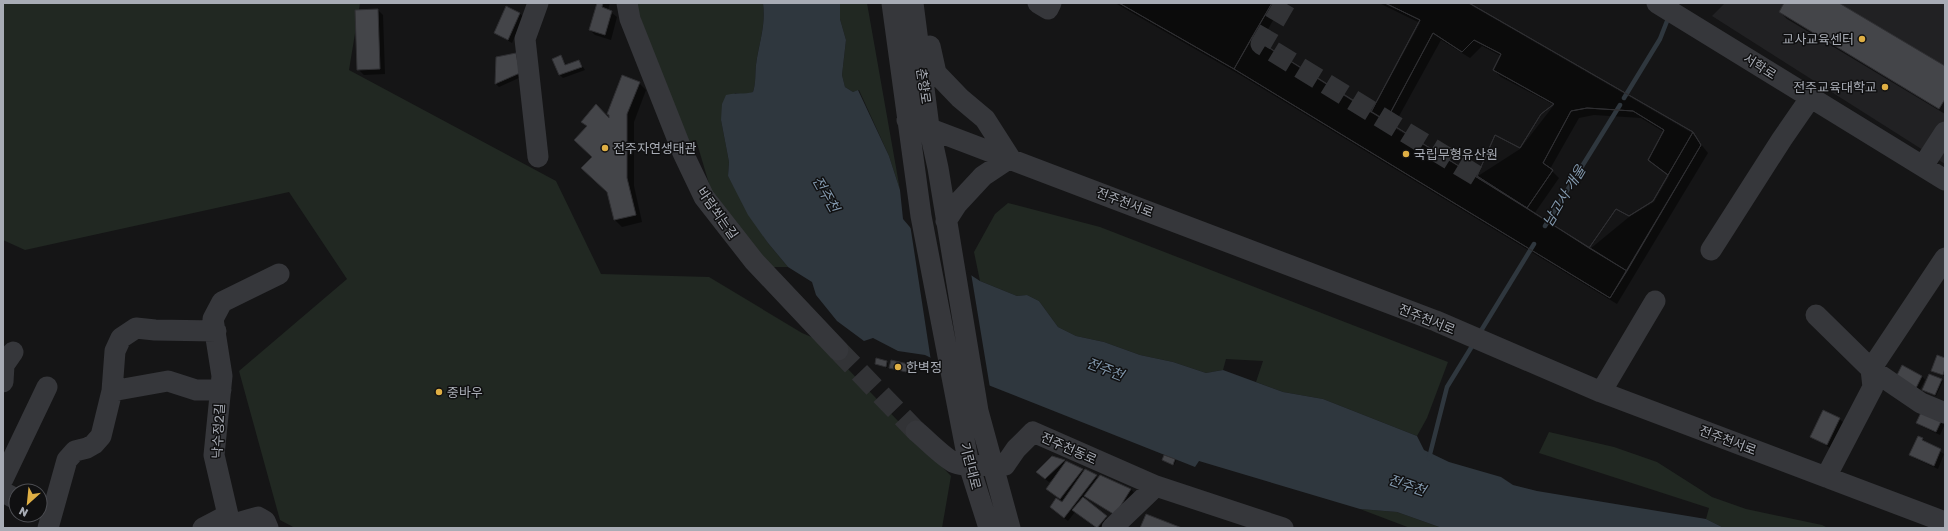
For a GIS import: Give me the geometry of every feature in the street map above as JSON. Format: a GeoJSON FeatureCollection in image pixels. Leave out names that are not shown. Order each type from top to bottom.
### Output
{"type":"FeatureCollection","features":[{"type":"Feature","properties":{"kind":"street"},"geometry":{"type":"LineString","coordinates":[[538,3],[525,39],[538,157]]}},
{"type":"Feature","properties":{"kind":"street","name":"바람쐬는길"},"geometry":{"type":"LineString","coordinates":[[627,3],[630,19],[683,153],[704,197],[754,261],[838,350]]}},
{"type":"Feature","properties":{"kind":"street","name":"춘향로"},"geometry":{"type":"LineString","coordinates":[[892,3],[921,216],[958,403]]}},
{"type":"Feature","properties":{"kind":"street","name":"춘향로"},"geometry":{"type":"LineString","coordinates":[[913,3],[929,127],[938,168],[946,221]]}},
{"type":"Feature","properties":{"kind":"street"},"geometry":{"type":"LineString","coordinates":[[1038,3],[1048,8],[1051,3]]}},
{"type":"Feature","properties":{"kind":"street","name":"서학로"},"geometry":{"type":"LineString","coordinates":[[1675,10],[1945,180]]}},
{"type":"Feature","properties":{"kind":"street"},"geometry":{"type":"LineString","coordinates":[[915,27],[927,29],[936,73],[960,98],[985,119],[1010,158],[984,176],[957,204],[946,221]]}},
{"type":"Feature","properties":{"kind":"street"},"geometry":{"type":"LineString","coordinates":[[1711,250],[1782,138],[1811,97]]}},
{"type":"Feature","properties":{"kind":"street","name":"전주천서로"},"geometry":{"type":"LineString","coordinates":[[907,120],[929,127],[1436,321],[1601,392],[1945,522]]}},
{"type":"Feature","properties":{"kind":"street"},"geometry":{"type":"LineString","coordinates":[[1923,166],[1945,132]]}},
{"type":"Feature","properties":{"kind":"street","name":"기린대로"},"geometry":{"type":"LineString","coordinates":[[946,221],[978,410],[1010,528]]}},
{"type":"Feature","properties":{"kind":"street"},"geometry":{"type":"LineString","coordinates":[[1826,477],[1873,387],[1871,369],[1945,258]]}},
{"type":"Feature","properties":{"kind":"street","name":"낙수정2길"},"geometry":{"type":"LineString","coordinates":[[230,523],[214,455],[222,376],[213,319],[222,302],[279,274]]}},
{"type":"Feature","properties":{"kind":"street"},"geometry":{"type":"LineString","coordinates":[[1601,392],[1655,301]]}},
{"type":"Feature","properties":{"kind":"street"},"geometry":{"type":"LineString","coordinates":[[1816,315],[1871,369],[1921,403],[1945,413]]}},
{"type":"Feature","properties":{"kind":"street"},"geometry":{"type":"LineString","coordinates":[[48,514],[67,460],[75,451],[87,448],[94,444],[101,436],[112,392],[115,351],[121,338],[136,328],[155,330],[216,331]]}},
{"type":"Feature","properties":{"kind":"street"},"geometry":{"type":"LineString","coordinates":[[3,382],[4,365],[13,352]]}},
{"type":"Feature","properties":{"kind":"street","name":"낙수정2길"},"geometry":{"type":"LineString","coordinates":[[112,392],[168,381],[196,390],[221,390]]}},
{"type":"Feature","properties":{"kind":"street"},"geometry":{"type":"LineString","coordinates":[[3,479],[47,387]]}},
{"type":"Feature","properties":{"kind":"street","name":"기린대로"},"geometry":{"type":"LineString","coordinates":[[958,403],[969,465],[989,528]]}},
{"type":"Feature","properties":{"kind":"street"},"geometry":{"type":"LineString","coordinates":[[916,431],[955,463],[969,465],[992,464]]}},
{"type":"Feature","properties":{"kind":"street","name":"전주천동로"},"geometry":{"type":"LineString","coordinates":[[992,464],[1005,465],[1016,449],[1033,432],[1156,486],[1282,528]]}},
{"type":"Feature","properties":{"kind":"street"},"geometry":{"type":"LineString","coordinates":[[1112,528],[1156,486]]}},
{"type":"Feature","properties":{"kind":"street"},"geometry":{"type":"LineString","coordinates":[[203,528],[258,517],[266,521],[268,528]]}},
{"type":"Feature","properties":{"kind":"shaded area"},"geometry":{"type":"Polygon","coordinates":[[[3,3],[360,3],[349,70],[556,181],[601,274],[709,277],[802,333],[821,341],[951,476],[942,528],[295,528],[280,520],[239,371],[347,279],[289,192],[25,250],[3,240],[3,3]]]}},
{"type":"Feature","properties":{"kind":"shaded area"},"geometry":{"type":"Polygon","coordinates":[[[635,3],[763,3],[764,19],[753,92],[745,95],[735,93],[721,120],[729,162],[728,176],[768,243],[788,267],[769,267],[713,197],[696,140],[686,143],[635,3]]]}},
{"type":"Feature","properties":{"kind":"shaded area"},"geometry":{"type":"Polygon","coordinates":[[[840,3],[867,3],[900,190],[889,156],[859,90],[853,92],[845,87],[842,75],[846,40],[840,19],[840,3]]]}},
{"type":"Feature","properties":{"kind":"shaded area","name":"전주교육대학교"},"geometry":{"type":"Polygon","coordinates":[[[1725,3],[1945,3],[1945,164],[1712,16],[1725,3]]]}},
{"type":"Feature","properties":{"kind":"shaded area"},"geometry":{"type":"Polygon","coordinates":[[[1008,203],[1100,227],[1448,362],[1427,418],[1417,436],[1323,399],[1283,392],[1256,382],[1263,361],[1226,359],[1223,370],[1206,373],[1173,362],[1140,355],[1104,342],[1076,336],[1058,327],[1039,301],[1027,295],[1017,296],[980,281],[974,252],[995,214],[1008,203]]]}},
{"type":"Feature","properties":{"kind":"shaded area"},"geometry":{"type":"Polygon","coordinates":[[[1549,432],[1614,447],[1657,462],[1712,497],[1746,509],[1822,525],[1828,528],[1724,528],[1706,519],[1709,508],[1539,453],[1549,432]]]}},
{"type":"Feature","properties":{"kind":"shaded area"},"geometry":{"type":"Polygon","coordinates":[[[1360,509],[1397,512],[1442,528],[1410,528],[1360,509]]]}},
{"type":"Feature","properties":{"kind":"water","name":"전주천"},"geometry":{"type":"Polygon","coordinates":[[[763,3],[840,3],[840,19],[846,40],[842,75],[845,87],[853,92],[858,90],[889,156],[900,190],[903,219],[926,246],[980,281],[1017,296],[1027,295],[1039,301],[1058,327],[1076,336],[1104,342],[1140,355],[1173,362],[1206,373],[1223,370],[1283,392],[1323,399],[1417,436],[1424,450],[1449,462],[1501,477],[1513,485],[1537,491],[1706,519],[1724,528],[1442,528],[1397,512],[1360,509],[1199,461],[1195,467],[983,383],[925,355],[898,351],[873,338],[864,341],[837,321],[816,295],[812,282],[788,267],[768,243],[748,215],[728,176],[729,162],[721,120],[722,104],[726,95],[753,92],[764,19],[763,3]]]}},
{"type":"Feature","properties":{"kind":"pier"},"geometry":{"type":"Polygon","coordinates":[[[910,224],[927,245],[971,273],[990,388],[931,361],[910,224]]]}},
{"type":"Feature","properties":{"kind":"building"},"geometry":{"type":"Polygon","coordinates":[[[597,3],[603,3],[602,7],[612,11],[605,35],[589,30],[597,3]]]}},
{"type":"Feature","properties":{"kind":"building","name":"국립무형유산원"},"geometry":{"type":"Polygon","coordinates":[[[1119,3],[1272,3],[1252,37],[1371,112],[1420,20],[1385,3],[1469,3],[1693,132],[1701,145],[1610,298],[1234,69],[1119,3]],[[1433,33],[1386,121],[1527,208],[1477,176],[1495,135],[1520,148],[1541,114],[1554,104],[1493,70],[1501,54],[1474,40],[1462,52],[1433,33]],[[1587,108],[1571,111],[1543,163],[1553,170],[1527,208],[1589,248],[1616,209],[1629,216],[1653,201],[1668,175],[1648,160],[1664,130],[1633,111],[1587,108]]]}},
{"type":"Feature","properties":{"kind":"building"},"geometry":{"type":"Polygon","coordinates":[[[1119,3],[1272,3],[1234,69],[1119,3]]]}},
{"type":"Feature","properties":{"kind":"building","name":"국립무형유산원"},"geometry":{"type":"Polygon","coordinates":[[[1385,3],[1469,3],[1693,132],[1668,175],[1648,160],[1664,130],[1633,111],[1587,108],[1571,111],[1543,163],[1553,170],[1527,208],[1477,176],[1495,135],[1520,148],[1541,114],[1554,104],[1493,70],[1501,54],[1474,40],[1462,52],[1433,33],[1386,121],[1371,112],[1420,20],[1385,3]]]}},
{"type":"Feature","properties":{"kind":"building","name":"교사교육센터"},"geometry":{"type":"Polygon","coordinates":[[[1784,3],[1839,3],[1945,66],[1945,99],[1939,109],[1779,12],[1784,3]]]}},
{"type":"Feature","properties":{"kind":"building"},"geometry":{"type":"Polygon","coordinates":[[[506,6],[520,13],[508,40],[494,33],[506,6]]]}},
{"type":"Feature","properties":{"kind":"building"},"geometry":{"type":"Polygon","coordinates":[[[378,9],[380,69],[357,70],[355,10],[378,9]]]}},
{"type":"Feature","properties":{"kind":"building","name":"국립무형유산원"},"geometry":{"type":"Polygon","coordinates":[[[1252,37],[1627,271],[1610,298],[1234,69],[1252,37]]]}},
{"type":"Feature","properties":{"kind":"building"},"geometry":{"type":"Polygon","coordinates":[[[516,53],[520,73],[495,84],[496,57],[516,53]]]}},
{"type":"Feature","properties":{"kind":"building"},"geometry":{"type":"Polygon","coordinates":[[[561,55],[565,65],[579,60],[582,67],[559,75],[552,59],[561,55]]]}},
{"type":"Feature","properties":{"kind":"building","name":"전주자연생태관"},"geometry":{"type":"Polygon","coordinates":[[[622,75],[640,82],[627,114],[627,178],[636,215],[614,220],[607,192],[581,168],[592,157],[574,140],[587,126],[581,122],[596,104],[609,118],[609,115],[607,114],[622,75]]]}},
{"type":"Feature","properties":{"kind":"building"},"geometry":{"type":"Polygon","coordinates":[[[1693,132],[1701,145],[1627,271],[1589,248],[1616,209],[1629,216],[1653,201],[1693,132]]]}},
{"type":"Feature","properties":{"kind":"building"},"geometry":{"type":"Polygon","coordinates":[[[1937,355],[1945,358],[1943,375],[1931,371],[1937,355]]]}},
{"type":"Feature","properties":{"kind":"building"},"geometry":{"type":"Polygon","coordinates":[[[876,358],[887,361],[886,367],[875,364],[876,358]]]}},
{"type":"Feature","properties":{"kind":"building"},"geometry":{"type":"Polygon","coordinates":[[[891,360],[908,364],[906,372],[889,368],[891,360]]]}},
{"type":"Feature","properties":{"kind":"building"},"geometry":{"type":"Polygon","coordinates":[[[1902,365],[1922,376],[1915,390],[1895,379],[1902,365]]]}},
{"type":"Feature","properties":{"kind":"building"},"geometry":{"type":"Polygon","coordinates":[[[1929,374],[1942,379],[1935,395],[1922,390],[1929,374]]]}},
{"type":"Feature","properties":{"kind":"building"},"geometry":{"type":"Polygon","coordinates":[[[1924,406],[1944,415],[1936,432],[1916,423],[1924,406]]]}},
{"type":"Feature","properties":{"kind":"building"},"geometry":{"type":"Polygon","coordinates":[[[1823,410],[1840,418],[1827,445],[1810,437],[1823,410]]]}},
{"type":"Feature","properties":{"kind":"building"},"geometry":{"type":"Polygon","coordinates":[[[1918,436],[1923,438],[1922,440],[1941,449],[1934,466],[1909,455],[1918,436]]]}},
{"type":"Feature","properties":{"kind":"building"},"geometry":{"type":"Polygon","coordinates":[[[1164,455],[1175,459],[1173,465],[1162,460],[1164,455]]]}},
{"type":"Feature","properties":{"kind":"building"},"geometry":{"type":"Polygon","coordinates":[[[1052,456],[1065,460],[1045,479],[1036,472],[1052,456]]]}},
{"type":"Feature","properties":{"kind":"building"},"geometry":{"type":"Polygon","coordinates":[[[1066,461],[1083,469],[1060,499],[1046,489],[1066,461]]]}},
{"type":"Feature","properties":{"kind":"building"},"geometry":{"type":"Polygon","coordinates":[[[1085,469],[1097,475],[1064,518],[1050,507],[1056,498],[1062,502],[1085,469]]]}},
{"type":"Feature","properties":{"kind":"building"},"geometry":{"type":"Polygon","coordinates":[[[1100,475],[1131,489],[1115,515],[1084,496],[1100,475]]]}},
{"type":"Feature","properties":{"kind":"building"},"geometry":{"type":"Polygon","coordinates":[[[1083,497],[1107,516],[1097,528],[1072,510],[1083,497]]]}},
{"type":"Feature","properties":{"kind":"building"},"geometry":{"type":"Polygon","coordinates":[[[1146,514],[1182,528],[1140,528],[1146,514]]]}},
{"type":"Feature","properties":{"kind":"waterway","name":"남고사 개울"},"geometry":{"type":"LineString","coordinates":[[1624,98],[1660,39],[1669,16]]}},
{"type":"Feature","properties":{"kind":"waterway","name":"남고사 개울"},"geometry":{"type":"LineString","coordinates":[[1545,226],[1620,105]]}},
{"type":"Feature","properties":{"kind":"waterway","name":"남고사 개울"},"geometry":{"type":"LineString","coordinates":[[1479,334],[1534,244]]}},
{"type":"Feature","properties":{"kind":"waterway"},"geometry":{"type":"LineString","coordinates":[[1429,458],[1447,387],[1474,343]]}},
{"type":"Feature","properties":{"kind":"tunnel"},"geometry":{"type":"LineString","coordinates":[[1285,3],[1261,44],[1477,176]]}},
{"type":"Feature","properties":{"kind":"tunnel"},"geometry":{"type":"LineString","coordinates":[[838,350],[916,431]]}},
{"type":"Feature","properties":{"kind":"place","name":"교사교육센터"},"geometry":{"type":"Point","coordinates":[1862,39]}},
{"type":"Feature","properties":{"kind":"place","name":"전주교육대학교"},"geometry":{"type":"Point","coordinates":[1885,87]}},
{"type":"Feature","properties":{"kind":"place","name":"전주자연생태관"},"geometry":{"type":"Point","coordinates":[605,148]}},
{"type":"Feature","properties":{"kind":"place","name":"국립무형유산원"},"geometry":{"type":"Point","coordinates":[1406,154]}},
{"type":"Feature","properties":{"kind":"place","name":"한벽정"},"geometry":{"type":"Point","coordinates":[898,367]}},
{"type":"Feature","properties":{"kind":"place","name":"중바우"},"geometry":{"type":"Point","coordinates":[439,392]}}]}
